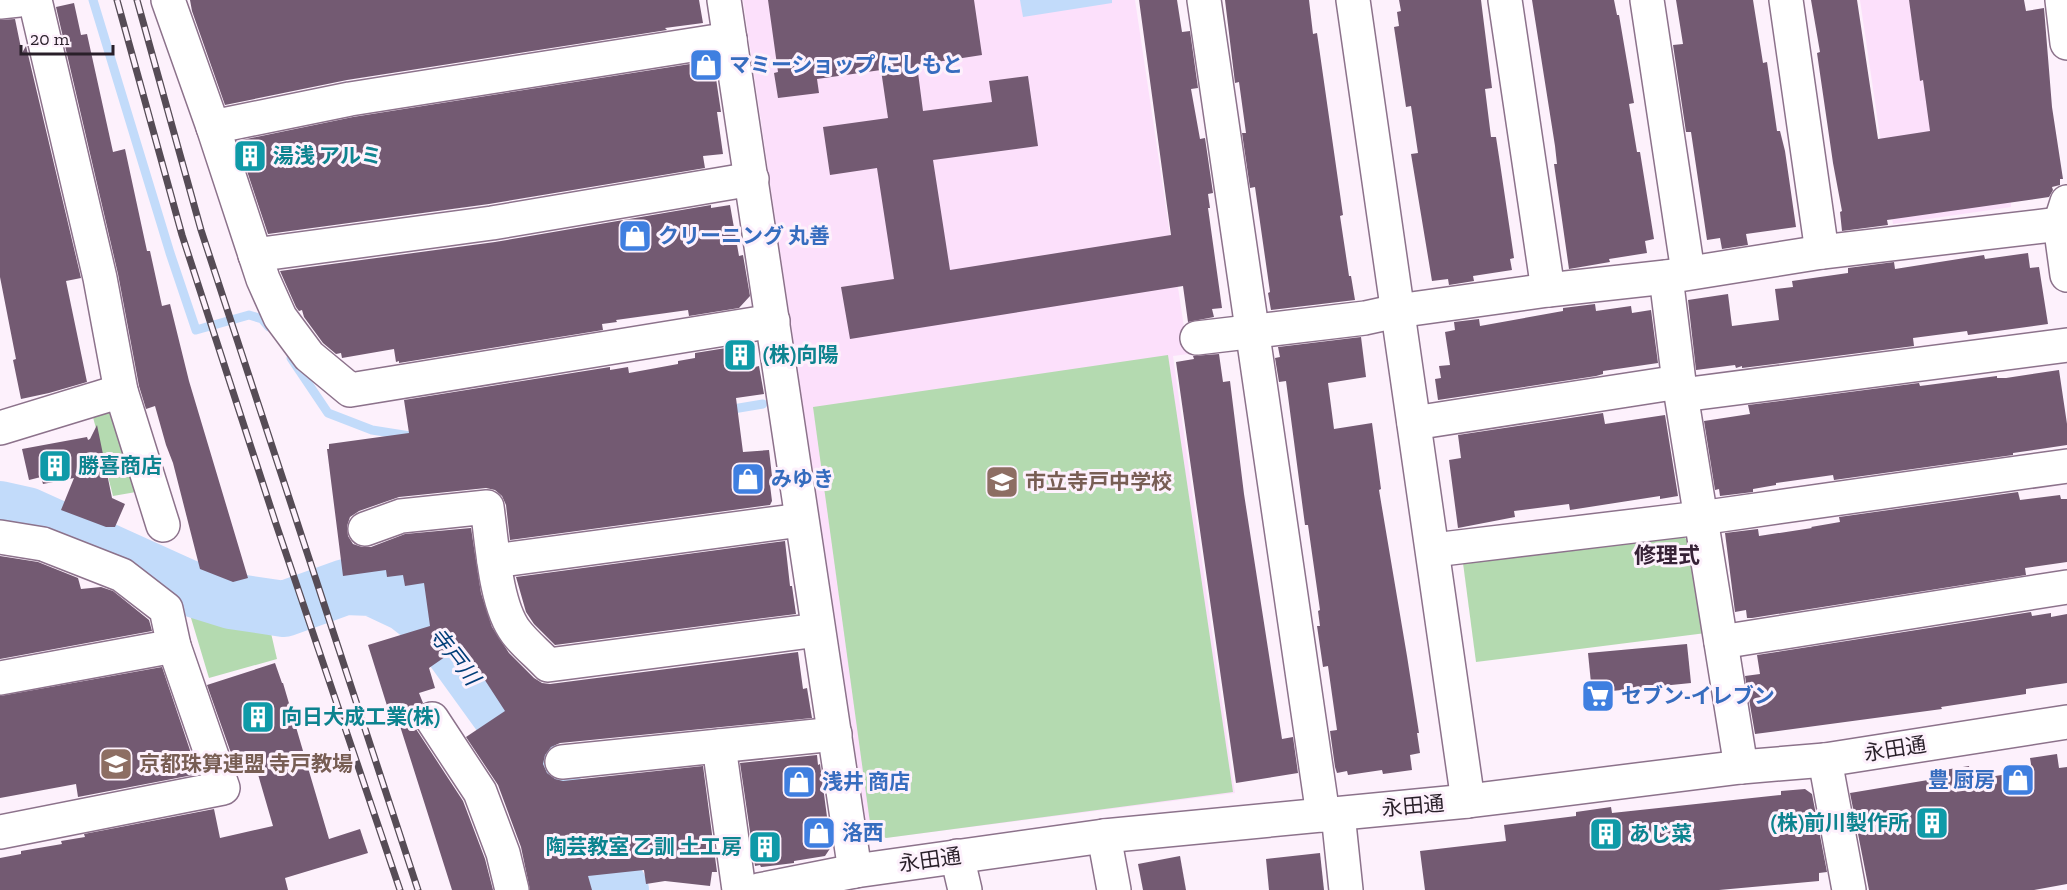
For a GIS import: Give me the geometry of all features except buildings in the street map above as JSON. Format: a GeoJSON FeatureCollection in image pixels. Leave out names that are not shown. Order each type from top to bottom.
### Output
{"type":"FeatureCollection","features":[{"type":"Feature","properties":{"kind":"street"},"geometry":{"type":"LineString","coordinates":[[0,2],[19,0]]}},
{"type":"Feature","properties":{"kind":"street"},"geometry":{"type":"LineString","coordinates":[[34,0],[100,278],[121,391],[163,525]]}},
{"type":"Feature","properties":{"kind":"street"},"geometry":{"type":"LineString","coordinates":[[168,0],[213,127],[262,279],[280,317],[309,356],[350,390],[773,321]]}},
{"type":"Feature","properties":{"kind":"street"},"geometry":{"type":"LineString","coordinates":[[724,0],[855,871]]}},
{"type":"Feature","properties":{"kind":"street"},"geometry":{"type":"LineString","coordinates":[[1204,0],[1252,331],[1330,814],[1346,890]]}},
{"type":"Feature","properties":{"kind":"street"},"geometry":{"type":"LineString","coordinates":[[1353,0],[1434,550],[1468,801]]}},
{"type":"Feature","properties":{"kind":"street"},"geometry":{"type":"LineString","coordinates":[[1505,0],[1548,290]]}},
{"type":"Feature","properties":{"kind":"street"},"geometry":{"type":"LineString","coordinates":[[1647,0],[1677,275],[1681,388],[1741,767]]}},
{"type":"Feature","properties":{"kind":"street"},"geometry":{"type":"LineString","coordinates":[[1786,0],[1822,252]]}},
{"type":"Feature","properties":{"kind":"street"},"geometry":{"type":"LineString","coordinates":[[2062,0],[2067,43]]}},
{"type":"Feature","properties":{"kind":"street"},"geometry":{"type":"LineString","coordinates":[[213,127],[350,99],[730,39]]}},
{"type":"Feature","properties":{"kind":"street"},"geometry":{"type":"LineString","coordinates":[[255,255],[492,223],[752,179]]}},
{"type":"Feature","properties":{"kind":"street"},"geometry":{"type":"LineString","coordinates":[[1197,338],[1365,318],[1397,311],[1548,290],[1677,275],[2063,213],[2067,275]]}},
{"type":"Feature","properties":{"kind":"street"},"geometry":{"type":"LineString","coordinates":[[1414,423],[1681,388],[2067,345]]}},
{"type":"Feature","properties":{"kind":"street"},"geometry":{"type":"LineString","coordinates":[[0,428],[121,391]]}},
{"type":"Feature","properties":{"kind":"street"},"geometry":{"type":"LineString","coordinates":[[1434,550],[1700,518],[2067,466]]}},
{"type":"Feature","properties":{"kind":"street"},"geometry":{"type":"LineString","coordinates":[[365,529],[401,516],[488,507],[494,561],[504,610],[515,632],[548,665],[818,630]]}},
{"type":"Feature","properties":{"kind":"street"},"geometry":{"type":"LineString","coordinates":[[494,561],[801,520]]}},
{"type":"Feature","properties":{"kind":"street"},"geometry":{"type":"LineString","coordinates":[[0,537],[43,544],[122,575],[166,609],[174,646],[223,788],[0,832]]}},
{"type":"Feature","properties":{"kind":"street"},"geometry":{"type":"LineString","coordinates":[[1721,642],[2067,587]]}},
{"type":"Feature","properties":{"kind":"street"},"geometry":{"type":"LineString","coordinates":[[0,678],[174,646]]}},
{"type":"Feature","properties":{"kind":"street"},"geometry":{"type":"LineString","coordinates":[[432,718],[480,792],[503,853],[512,890]]}},
{"type":"Feature","properties":{"kind":"street","name":"永田通"},"geometry":{"type":"LineString","coordinates":[[759,890],[855,871],[1104,836],[1468,801],[1741,767],[1825,760],[2067,722]]}},
{"type":"Feature","properties":{"kind":"street"},"geometry":{"type":"LineString","coordinates":[[562,762],[835,734]]}},
{"type":"Feature","properties":{"kind":"street"},"geometry":{"type":"LineString","coordinates":[[718,746],[739,890]]}},
{"type":"Feature","properties":{"kind":"street"},"geometry":{"type":"LineString","coordinates":[[1825,760],[1849,890]]}},
{"type":"Feature","properties":{"kind":"street"},"geometry":{"type":"LineString","coordinates":[[1104,836],[1114,890]]}},
{"type":"Feature","properties":{"kind":"street"},"geometry":{"type":"LineString","coordinates":[[957,856],[965,890]]}},
{"type":"Feature","properties":{"kind":"shaded area","name":"市立寺戸中学校"},"geometry":{"type":"Polygon","coordinates":[[[743,0],[1135,0],[1188,354],[1173,356],[1235,793],[885,838],[867,828],[743,0]]]}},
{"type":"Feature","properties":{"kind":"shaded area"},"geometry":{"type":"Polygon","coordinates":[[[1860,0],[1990,0],[2011,207],[1893,224],[1860,0]]]}},
{"type":"Feature","properties":{"kind":"green space"},"geometry":{"type":"Polygon","coordinates":[[[1168,355],[1233,792],[886,838],[871,830],[813,407],[1168,355]]]}},
{"type":"Feature","properties":{"kind":"green space"},"geometry":{"type":"Polygon","coordinates":[[[114,406],[136,492],[113,496],[92,413],[114,406]]]}},
{"type":"Feature","properties":{"kind":"green space"},"geometry":{"type":"Polygon","coordinates":[[[1677,533],[1691,542],[1706,633],[1476,662],[1463,563],[1677,533]]]}},
{"type":"Feature","properties":{"kind":"green space"},"geometry":{"type":"Polygon","coordinates":[[[185,598],[229,615],[268,620],[277,659],[209,678],[185,598]]]}},
{"type":"Feature","properties":{"kind":"water"},"geometry":{"type":"Polygon","coordinates":[[[1020,0],[1112,0],[1112,3],[1023,17],[1020,0]]]}},
{"type":"Feature","properties":{"kind":"waterway"},"geometry":{"type":"LineString","coordinates":[[93,0],[170,253],[196,330],[249,315],[262,319],[269,327]]}},
{"type":"Feature","properties":{"kind":"waterway"},"geometry":{"type":"LineString","coordinates":[[291,358],[328,413],[372,430],[410,436]]}},
{"type":"Feature","properties":{"kind":"waterway"},"geometry":{"type":"LineString","coordinates":[[727,410],[763,404]]}},
{"type":"Feature","properties":{"kind":"waterway","name":"寺戸川"},"geometry":{"type":"LineString","coordinates":[[0,509],[27,515],[186,587],[231,601],[284,609],[345,587],[372,588],[406,604],[438,629],[573,816],[607,865],[621,890]]}},
{"type":"Feature","properties":{"kind":"railway"},"geometry":{"type":"LineString","coordinates":[[117,0],[182,235],[275,521],[400,890]]}},
{"type":"Feature","properties":{"kind":"railway"},"geometry":{"type":"LineString","coordinates":[[137,0],[201,230],[418,890]]}},
{"type":"Feature","properties":{"kind":"place","name":"マミーショップ にしもと"},"geometry":{"type":"Point","coordinates":[706,65]}},
{"type":"Feature","properties":{"kind":"place","name":"湯浅 アルミ"},"geometry":{"type":"Point","coordinates":[250,156]}},
{"type":"Feature","properties":{"kind":"place","name":"クリーニング 丸善"},"geometry":{"type":"Point","coordinates":[635,236]}},
{"type":"Feature","properties":{"kind":"place","name":"(株)向陽"},"geometry":{"type":"Point","coordinates":[740,355]}},
{"type":"Feature","properties":{"kind":"place","name":"勝喜商店"},"geometry":{"type":"Point","coordinates":[55,466]}},
{"type":"Feature","properties":{"kind":"place","name":"みゆき"},"geometry":{"type":"Point","coordinates":[748,479]}},
{"type":"Feature","properties":{"kind":"place","name":"市立寺戸中学校"},"geometry":{"type":"Point","coordinates":[1002,482]}},
{"type":"Feature","properties":{"kind":"place","name":"セブン-イレブン"},"geometry":{"type":"Point","coordinates":[1598,696]}},
{"type":"Feature","properties":{"kind":"place","name":"向日大成工業(株)"},"geometry":{"type":"Point","coordinates":[258,717]}},
{"type":"Feature","properties":{"kind":"place","name":"京都珠算連盟 寺戸教場"},"geometry":{"type":"Point","coordinates":[116,764]}},
{"type":"Feature","properties":{"kind":"place","name":"豊 厨房"},"geometry":{"type":"Point","coordinates":[2018,780]}},
{"type":"Feature","properties":{"kind":"place","name":"浅井 商店"},"geometry":{"type":"Point","coordinates":[799,782]}},
{"type":"Feature","properties":{"kind":"place","name":"(株)前川製作所"},"geometry":{"type":"Point","coordinates":[1932,823]}},
{"type":"Feature","properties":{"kind":"place","name":"洛西"},"geometry":{"type":"Point","coordinates":[819,833]}},
{"type":"Feature","properties":{"kind":"place","name":"あじ菜"},"geometry":{"type":"Point","coordinates":[1606,834]}},
{"type":"Feature","properties":{"kind":"place","name":"陶芸教室 乙訓 土工房"},"geometry":{"type":"Point","coordinates":[765,847]}},
{"type":"Feature","properties":{"kind":"district","name":"修理式"},"geometry":{"type":"Point","coordinates":[1667,555]}}]}
